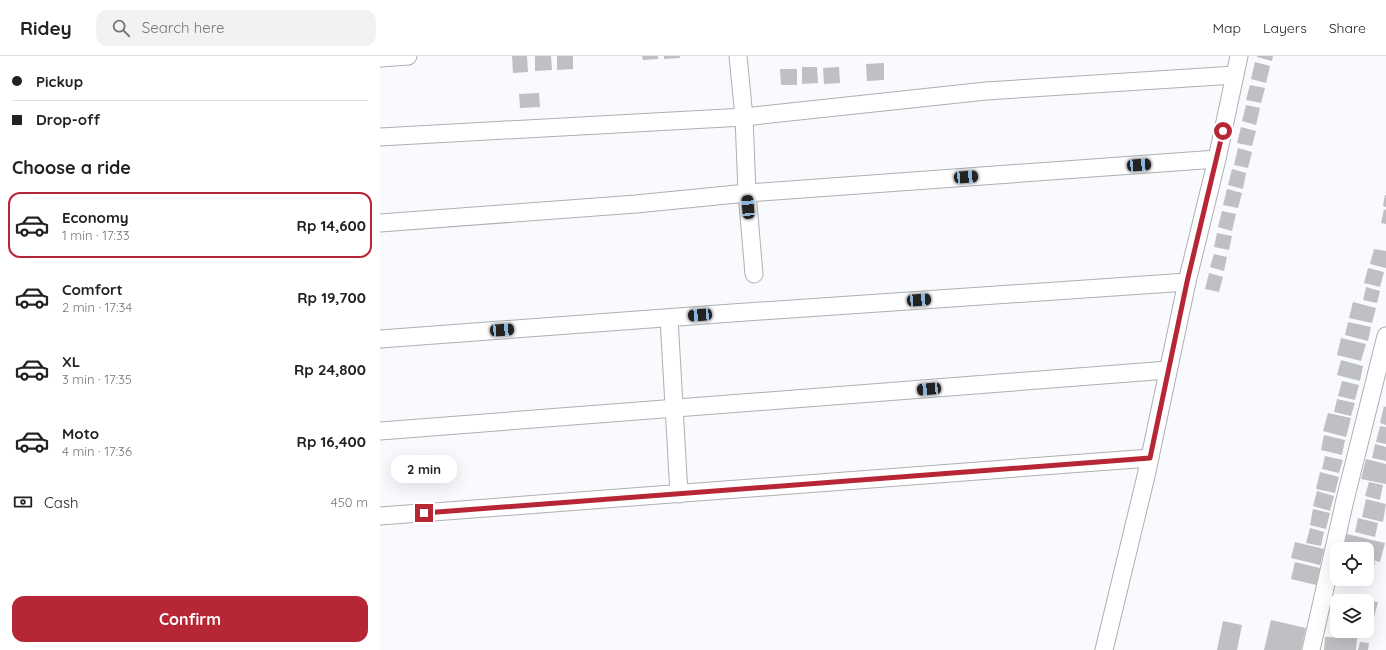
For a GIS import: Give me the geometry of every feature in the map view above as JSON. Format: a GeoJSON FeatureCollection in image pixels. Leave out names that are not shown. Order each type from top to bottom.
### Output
{"type":"FeatureCollection","features":[{"type":"Feature","properties":{"kind":"street"},"geometry":{"type":"LineString","coordinates":[[380,58],[408,56]]}},
{"type":"Feature","properties":{"kind":"street"},"geometry":{"type":"LineString","coordinates":[[738,56],[744,117],[747,193],[754,274]]}},
{"type":"Feature","properties":{"kind":"street"},"geometry":{"type":"LineString","coordinates":[[1104,650],[1150,458],[1187,282],[1217,159],[1239,56]]}},
{"type":"Feature","properties":{"kind":"street"},"geometry":{"type":"LineString","coordinates":[[380,137],[744,117],[986,91],[1235,75]]}},
{"type":"Feature","properties":{"kind":"street"},"geometry":{"type":"LineString","coordinates":[[380,223],[636,204],[747,193],[1217,159]]}},
{"type":"Feature","properties":{"kind":"street"},"geometry":{"type":"LineString","coordinates":[[380,339],[1187,282]]}},
{"type":"Feature","properties":{"kind":"street"},"geometry":{"type":"LineString","coordinates":[[669,318],[679,494]]}},
{"type":"Feature","properties":{"kind":"street"},"geometry":{"type":"LineString","coordinates":[[1311,650],[1345,500],[1386,336]]}},
{"type":"Feature","properties":{"kind":"street"},"geometry":{"type":"LineString","coordinates":[[380,431],[1168,370]]}},
{"type":"Feature","properties":{"kind":"street"},"geometry":{"type":"LineString","coordinates":[[380,516],[1150,458]]}},
{"type":"Feature","properties":{"kind":"building"},"geometry":{"type":"Polygon","coordinates":[[[512,56],[527,56],[528,72],[513,73],[512,56]]]}},
{"type":"Feature","properties":{"kind":"building"},"geometry":{"type":"Polygon","coordinates":[[[535,56],[551,56],[552,70],[535,71],[535,56]]]}},
{"type":"Feature","properties":{"kind":"building"},"geometry":{"type":"Polygon","coordinates":[[[557,56],[573,56],[573,69],[557,70],[557,56]]]}},
{"type":"Feature","properties":{"kind":"building"},"geometry":{"type":"Polygon","coordinates":[[[642,56],[658,56],[658,59],[643,60],[642,56]]]}},
{"type":"Feature","properties":{"kind":"building"},"geometry":{"type":"Polygon","coordinates":[[[664,56],[680,56],[680,58],[664,59],[664,56]]]}},
{"type":"Feature","properties":{"kind":"building"},"geometry":{"type":"Polygon","coordinates":[[[1257,56],[1273,56],[1272,61],[1257,56]]]}},
{"type":"Feature","properties":{"kind":"building"},"geometry":{"type":"Polygon","coordinates":[[[1255,62],[1270,66],[1266,83],[1251,79],[1255,62]]]}},
{"type":"Feature","properties":{"kind":"building"},"geometry":{"type":"Polygon","coordinates":[[[884,63],[884,80],[867,81],[866,64],[884,63]]]}},
{"type":"Feature","properties":{"kind":"building"},"geometry":{"type":"Polygon","coordinates":[[[802,67],[817,67],[818,83],[802,84],[802,67]]]}},
{"type":"Feature","properties":{"kind":"building"},"geometry":{"type":"Polygon","coordinates":[[[839,67],[840,83],[824,84],[823,68],[839,67]]]}},
{"type":"Feature","properties":{"kind":"building"},"geometry":{"type":"Polygon","coordinates":[[[780,69],[797,69],[797,85],[781,85],[780,69]]]}},
{"type":"Feature","properties":{"kind":"building"},"geometry":{"type":"Polygon","coordinates":[[[1250,85],[1265,88],[1261,103],[1246,100],[1250,85]]]}},
{"type":"Feature","properties":{"kind":"building"},"geometry":{"type":"Polygon","coordinates":[[[539,93],[540,107],[520,108],[519,94],[539,93]]]}},
{"type":"Feature","properties":{"kind":"building"},"geometry":{"type":"Polygon","coordinates":[[[1246,105],[1260,108],[1256,125],[1242,121],[1246,105]]]}},
{"type":"Feature","properties":{"kind":"building"},"geometry":{"type":"Polygon","coordinates":[[[1241,127],[1256,131],[1252,146],[1237,143],[1241,127]]]}},
{"type":"Feature","properties":{"kind":"building"},"geometry":{"type":"Polygon","coordinates":[[[1238,148],[1252,152],[1248,168],[1234,165],[1238,148]]]}},
{"type":"Feature","properties":{"kind":"building"},"geometry":{"type":"Polygon","coordinates":[[[1232,169],[1246,173],[1243,189],[1228,185],[1232,169]]]}},
{"type":"Feature","properties":{"kind":"building"},"geometry":{"type":"Polygon","coordinates":[[[1227,189],[1242,193],[1238,208],[1223,205],[1227,189]]]}},
{"type":"Feature","properties":{"kind":"building"},"geometry":{"type":"Polygon","coordinates":[[[1386,195],[1386,207],[1383,206],[1386,195]]]}},
{"type":"Feature","properties":{"kind":"building"},"geometry":{"type":"Polygon","coordinates":[[[1384,209],[1386,210],[1386,224],[1381,223],[1384,209]]]}},
{"type":"Feature","properties":{"kind":"building"},"geometry":{"type":"Polygon","coordinates":[[[1222,211],[1236,214],[1232,231],[1218,227],[1222,211]]]}},
{"type":"Feature","properties":{"kind":"building"},"geometry":{"type":"Polygon","coordinates":[[[1217,233],[1232,236],[1229,250],[1214,247],[1217,233]]]}},
{"type":"Feature","properties":{"kind":"building"},"geometry":{"type":"Polygon","coordinates":[[[1374,249],[1386,251],[1386,268],[1370,264],[1374,249]]]}},
{"type":"Feature","properties":{"kind":"building"},"geometry":{"type":"Polygon","coordinates":[[[1214,254],[1227,257],[1224,271],[1210,267],[1214,254]]]}},
{"type":"Feature","properties":{"kind":"building"},"geometry":{"type":"Polygon","coordinates":[[[1368,268],[1384,272],[1380,287],[1364,283],[1368,268]]]}},
{"type":"Feature","properties":{"kind":"building"},"geometry":{"type":"Polygon","coordinates":[[[1209,273],[1223,277],[1219,292],[1205,289],[1209,273]]]}},
{"type":"Feature","properties":{"kind":"building"},"geometry":{"type":"Polygon","coordinates":[[[1366,287],[1380,291],[1377,303],[1363,300],[1366,287]]]}},
{"type":"Feature","properties":{"kind":"building"},"geometry":{"type":"Polygon","coordinates":[[[1353,302],[1376,308],[1372,323],[1349,318],[1353,302]]]}},
{"type":"Feature","properties":{"kind":"building"},"geometry":{"type":"Polygon","coordinates":[[[1348,322],[1371,327],[1368,341],[1345,335],[1348,322]]]}},
{"type":"Feature","properties":{"kind":"building"},"geometry":{"type":"Polygon","coordinates":[[[1341,338],[1366,344],[1361,361],[1337,355],[1341,338]]]}},
{"type":"Feature","properties":{"kind":"building"},"geometry":{"type":"Polygon","coordinates":[[[1341,360],[1363,366],[1360,381],[1337,375],[1341,360]]]}},
{"type":"Feature","properties":{"kind":"building"},"geometry":{"type":"Polygon","coordinates":[[[1342,381],[1359,385],[1355,400],[1338,396],[1342,381]]]}},
{"type":"Feature","properties":{"kind":"building"},"geometry":{"type":"Polygon","coordinates":[[[1337,399],[1355,403],[1351,416],[1334,412],[1337,399]]]}},
{"type":"Feature","properties":{"kind":"building"},"geometry":{"type":"Polygon","coordinates":[[[1384,406],[1386,407],[1386,425],[1380,423],[1384,406]]]}},
{"type":"Feature","properties":{"kind":"building"},"geometry":{"type":"Polygon","coordinates":[[[1328,413],[1351,418],[1346,437],[1323,431],[1328,413]]]}},
{"type":"Feature","properties":{"kind":"building"},"geometry":{"type":"Polygon","coordinates":[[[1380,426],[1386,427],[1386,444],[1376,442],[1380,426]]]}},
{"type":"Feature","properties":{"kind":"building"},"geometry":{"type":"Polygon","coordinates":[[[1324,435],[1345,440],[1342,455],[1321,450],[1324,435]]]}},
{"type":"Feature","properties":{"kind":"building"},"geometry":{"type":"Polygon","coordinates":[[[1375,444],[1386,447],[1386,461],[1372,458],[1375,444]]]}},
{"type":"Feature","properties":{"kind":"building"},"geometry":{"type":"Polygon","coordinates":[[[1325,456],[1343,460],[1339,473],[1322,469],[1325,456]]]}},
{"type":"Feature","properties":{"kind":"building"},"geometry":{"type":"Polygon","coordinates":[[[1366,459],[1386,464],[1386,484],[1361,479],[1366,459]]]}},
{"type":"Feature","properties":{"kind":"building"},"geometry":{"type":"Polygon","coordinates":[[[1320,472],[1339,477],[1335,493],[1316,489],[1320,472]]]}},
{"type":"Feature","properties":{"kind":"building"},"geometry":{"type":"Polygon","coordinates":[[[1369,482],[1383,485],[1380,500],[1365,496],[1369,482]]]}},
{"type":"Feature","properties":{"kind":"building"},"geometry":{"type":"Polygon","coordinates":[[[1317,491],[1334,496],[1330,511],[1313,506],[1317,491]]]}},
{"type":"Feature","properties":{"kind":"building"},"geometry":{"type":"Polygon","coordinates":[[[1366,499],[1386,504],[1383,522],[1362,517],[1366,499]]]}},
{"type":"Feature","properties":{"kind":"building"},"geometry":{"type":"Polygon","coordinates":[[[1313,509],[1330,513],[1326,529],[1310,525],[1313,509]]]}},
{"type":"Feature","properties":{"kind":"building"},"geometry":{"type":"Polygon","coordinates":[[[1358,518],[1378,523],[1375,537],[1355,532],[1358,518]]]}},
{"type":"Feature","properties":{"kind":"building"},"geometry":{"type":"Polygon","coordinates":[[[1310,528],[1324,532],[1321,546],[1306,543],[1310,528]]]}},
{"type":"Feature","properties":{"kind":"building"},"geometry":{"type":"Polygon","coordinates":[[[1347,534],[1385,543],[1380,562],[1374,561],[1374,542],[1345,542],[1347,534]]]}},
{"type":"Feature","properties":{"kind":"building"},"geometry":{"type":"Polygon","coordinates":[[[1295,542],[1324,549],[1320,565],[1291,558],[1295,542]]]}},
{"type":"Feature","properties":{"kind":"building"},"geometry":{"type":"Polygon","coordinates":[[[1295,562],[1320,568],[1316,585],[1291,579],[1295,562]]]}},
{"type":"Feature","properties":{"kind":"building"},"geometry":{"type":"Polygon","coordinates":[[[1374,601],[1378,602],[1374,617],[1374,601]]]}},
{"type":"Feature","properties":{"kind":"building"},"geometry":{"type":"Polygon","coordinates":[[[1271,620],[1306,628],[1301,650],[1264,650],[1271,620]]]}},
{"type":"Feature","properties":{"kind":"building"},"geometry":{"type":"Polygon","coordinates":[[[1223,621],[1242,625],[1237,650],[1217,650],[1223,621]]]}},
{"type":"Feature","properties":{"kind":"building"},"geometry":{"type":"Polygon","coordinates":[[[1325,637],[1357,638],[1356,650],[1324,650],[1325,637]]]}},
{"type":"Feature","properties":{"kind":"building"},"geometry":{"type":"Polygon","coordinates":[[[1360,642],[1369,643],[1368,650],[1358,650],[1360,642]]]}},
{"type":"Feature","properties":{"kind":"route"},"geometry":{"type":"LineString","coordinates":[[424,513],[1150,458],[1187,282],[1223,131]]}}]}
